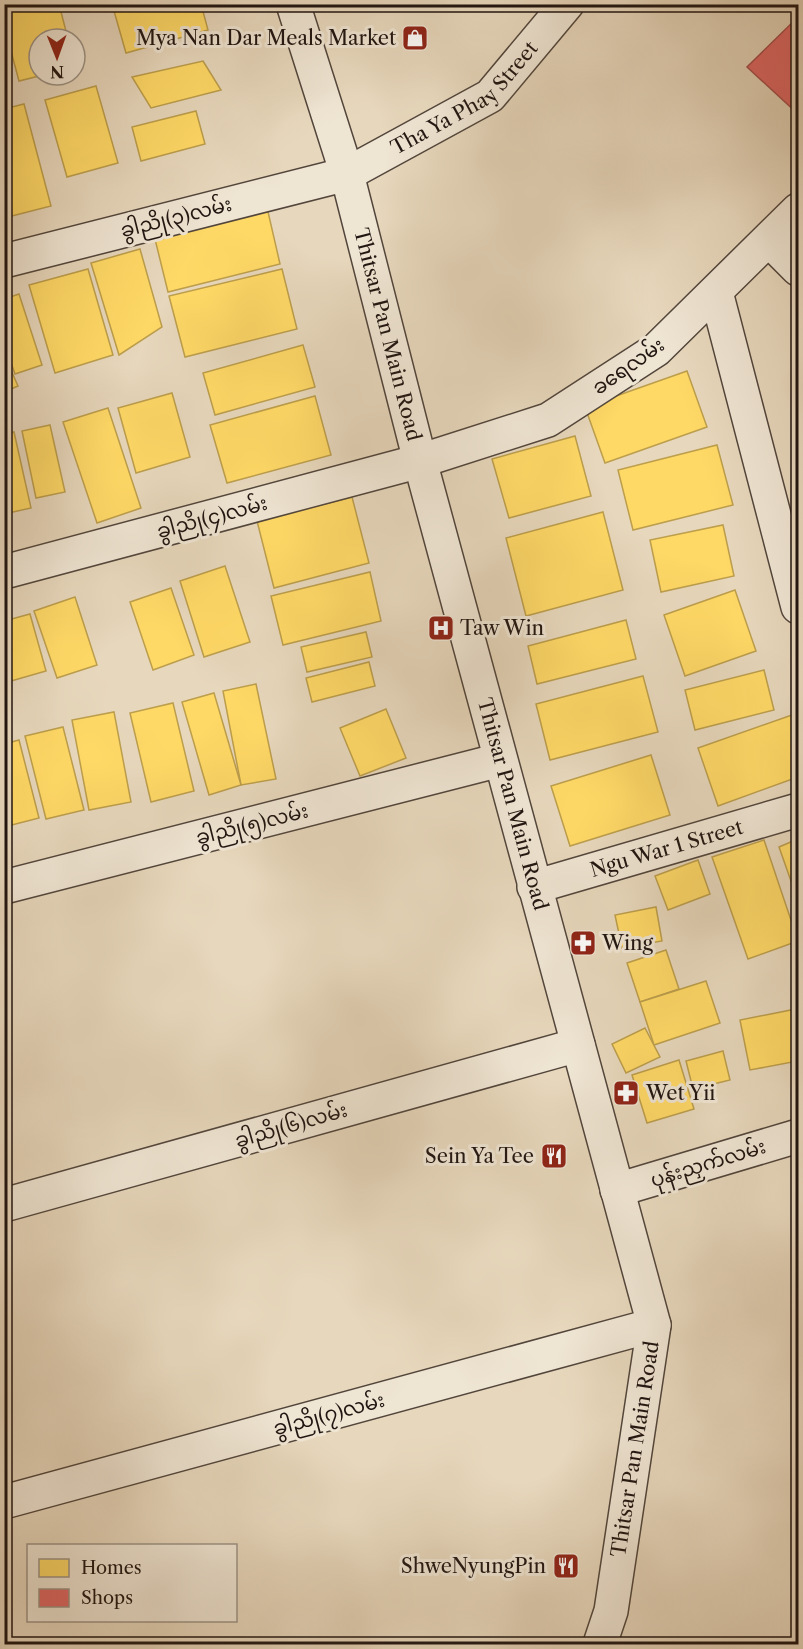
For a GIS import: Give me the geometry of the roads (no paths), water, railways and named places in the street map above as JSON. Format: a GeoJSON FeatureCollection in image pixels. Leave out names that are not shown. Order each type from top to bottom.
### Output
{"type":"FeatureCollection","features":[{"type":"Feature","properties":{"kind":"street","name":"Tha Ya Phay Street"},"geometry":{"type":"LineString","coordinates":[[346,174],[490,96],[567,4]]}},
{"type":"Feature","properties":{"kind":"street","name":"Thitsar Pan Main Road"},"geometry":{"type":"LineString","coordinates":[[295,6],[346,174],[500,760],[654,1325],[611,1611],[600,1644]]}},
{"type":"Feature","properties":{"kind":"street","name":"ခွါညို(၃)လမ်း"},"geometry":{"type":"LineString","coordinates":[[4,261],[346,174]]}},
{"type":"Feature","properties":{"kind":"street","name":"ခရေလမ်း"},"geometry":{"type":"LineString","coordinates":[[420,461],[548,420],[656,350],[798,210]]}},
{"type":"Feature","properties":{"kind":"street"},"geometry":{"type":"LineString","coordinates":[[769,240],[798,269]]}},
{"type":"Feature","properties":{"kind":"street"},"geometry":{"type":"LineString","coordinates":[[716,292],[798,607]]}},
{"type":"Feature","properties":{"kind":"street","name":"ခွါညို(၄)လမ်း"},"geometry":{"type":"LineString","coordinates":[[4,572],[420,461]]}},
{"type":"Feature","properties":{"kind":"street","name":"ခွါညို(၅)လမ်း"},"geometry":{"type":"LineString","coordinates":[[4,887],[500,760]]}},
{"type":"Feature","properties":{"kind":"street","name":"Ngu War 1 Street"},"geometry":{"type":"LineString","coordinates":[[534,887],[798,810]]}},
{"type":"Feature","properties":{"kind":"street","name":"ခွါညို(၆)လမ်း"},"geometry":{"type":"LineString","coordinates":[[4,1205],[578,1045]]}},
{"type":"Feature","properties":{"kind":"street","name":"ပုန်းညှက်လမ်း"},"geometry":{"type":"LineString","coordinates":[[617,1190],[798,1136]]}},
{"type":"Feature","properties":{"kind":"street","name":"ခွါညို(၇)လမ်း"},"geometry":{"type":"LineString","coordinates":[[4,1502],[654,1325]]}},
{"type":"Feature","properties":{"kind":"place","name":"Mya Nan Dar Meals Market"},"geometry":{"type":"Point","coordinates":[415,38]}},
{"type":"Feature","properties":{"kind":"place","name":"Taw Win"},"geometry":{"type":"Point","coordinates":[441,628]}},
{"type":"Feature","properties":{"kind":"place","name":"Wing"},"geometry":{"type":"Point","coordinates":[583,943]}},
{"type":"Feature","properties":{"kind":"place","name":"Wet Yii"},"geometry":{"type":"Point","coordinates":[626,1093]}},
{"type":"Feature","properties":{"kind":"place","name":"Sein Ya Tee"},"geometry":{"type":"Point","coordinates":[554,1156]}},
{"type":"Feature","properties":{"kind":"place","name":"ShweNyungPin"},"geometry":{"type":"Point","coordinates":[566,1566]}}]}
